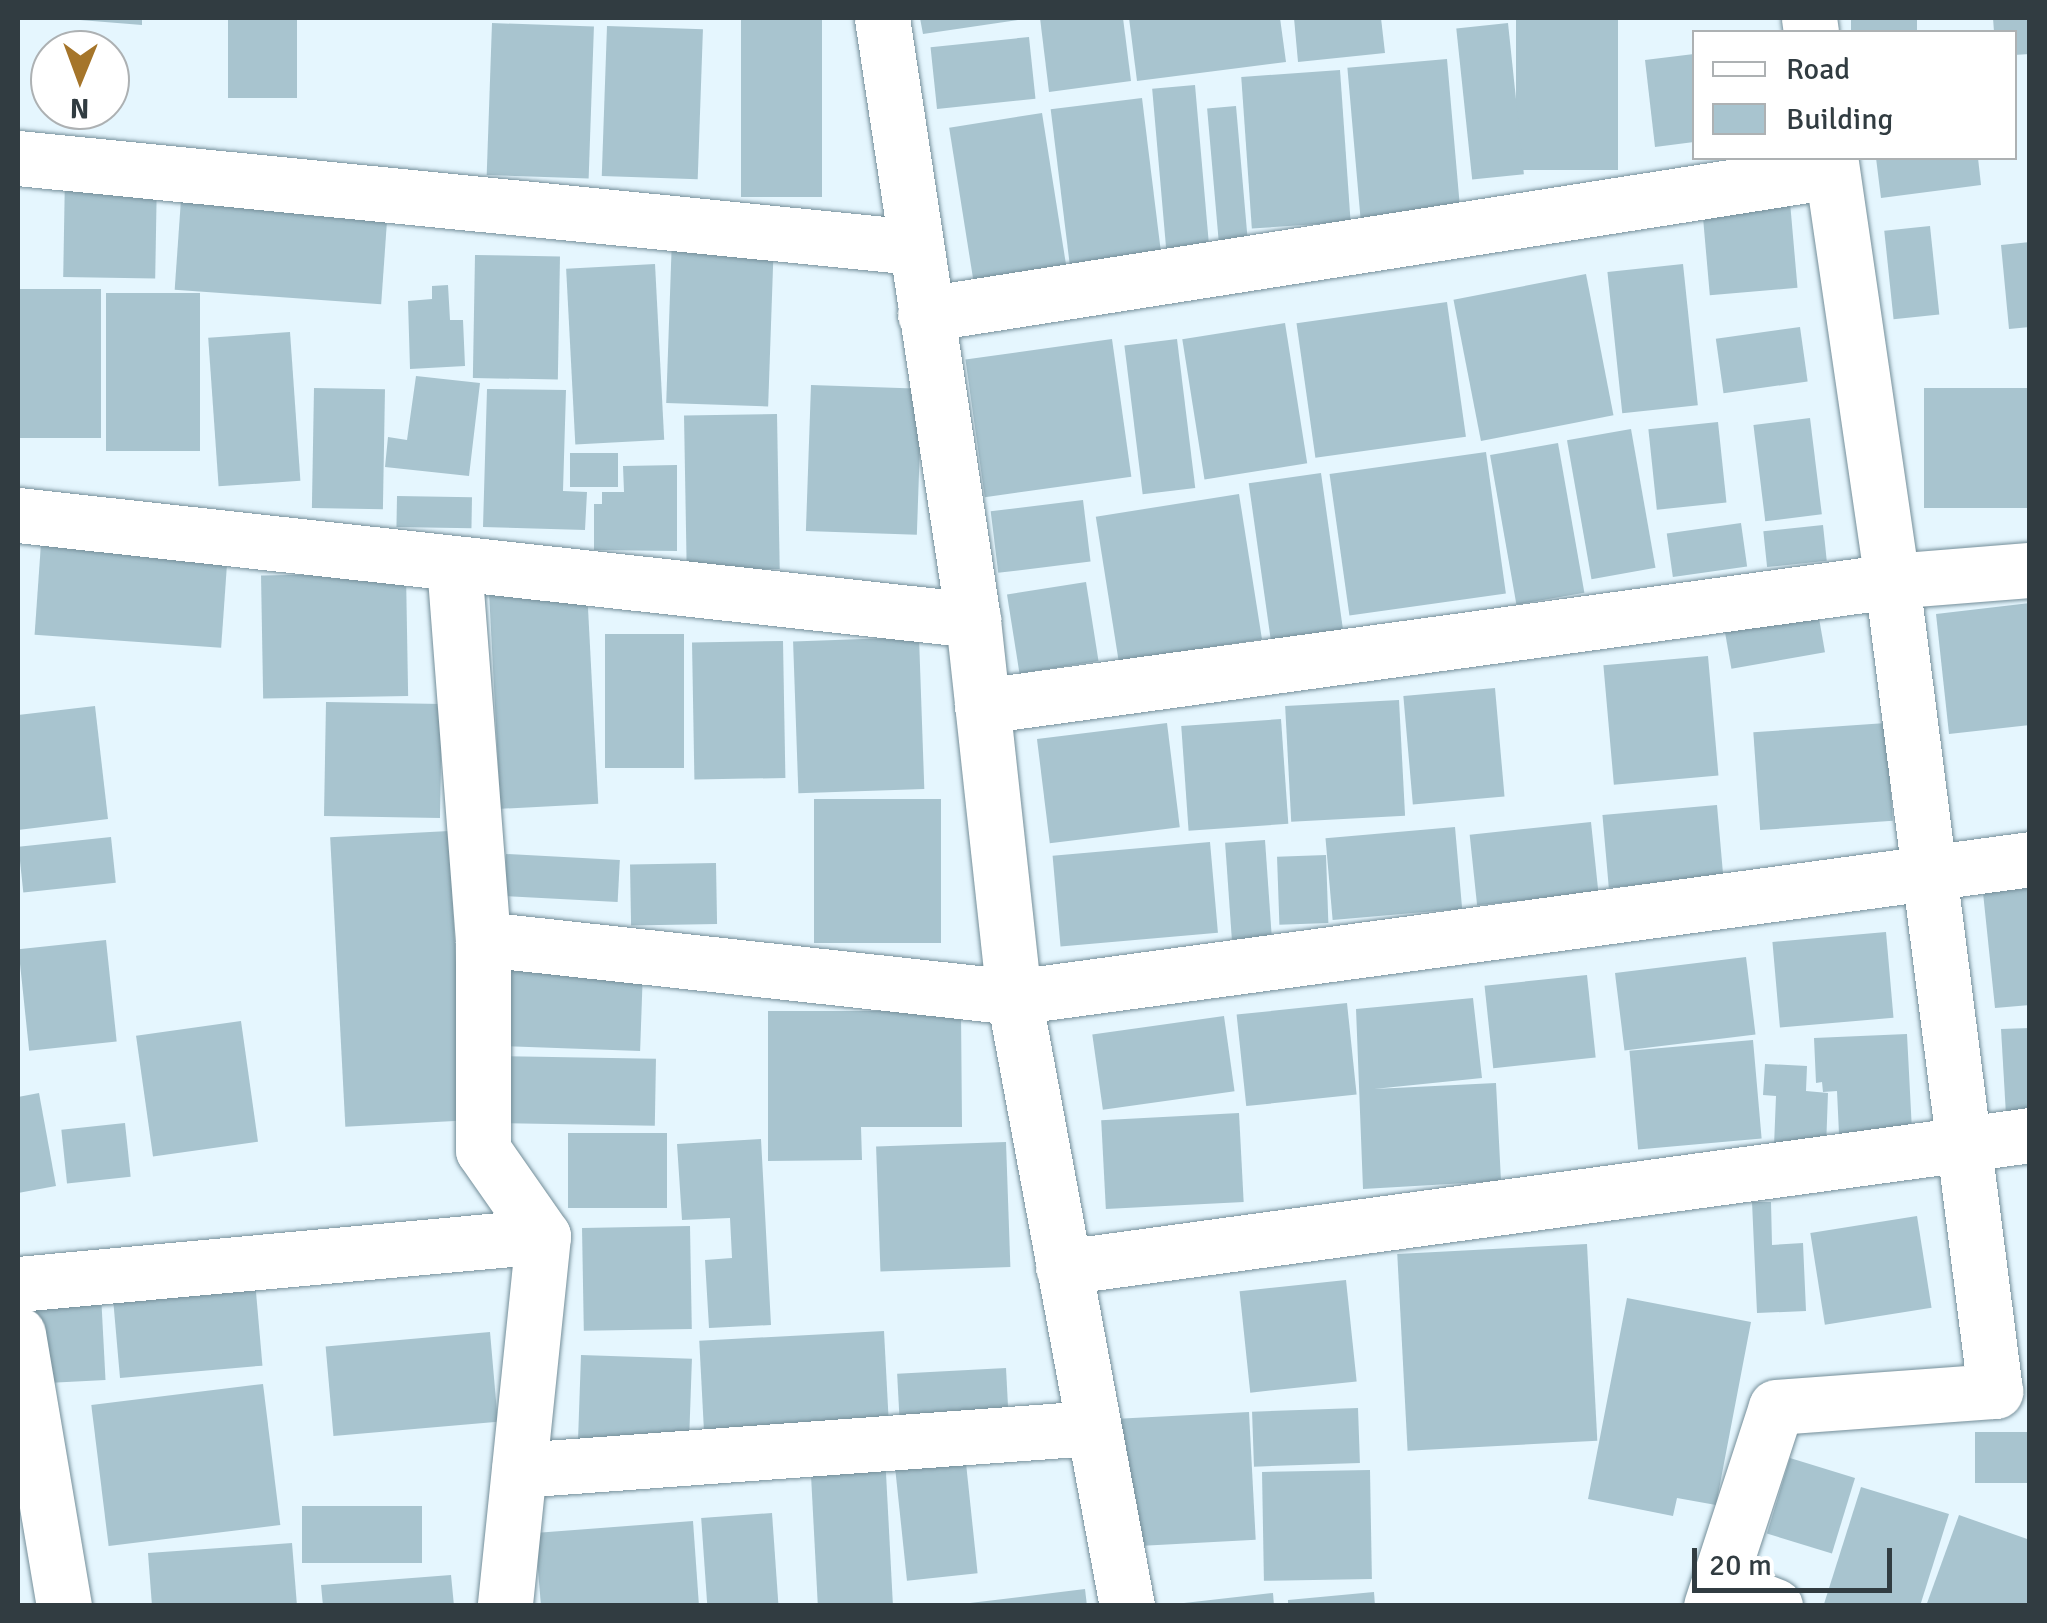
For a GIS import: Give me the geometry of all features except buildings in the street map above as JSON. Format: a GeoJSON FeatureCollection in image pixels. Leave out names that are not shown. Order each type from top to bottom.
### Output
{"type":"FeatureCollection","features":[{"type":"Feature","properties":{"kind":"street"},"geometry":{"type":"LineString","coordinates":[[882,18],[972,620],[1014,997],[1127,1606]]}},
{"type":"Feature","properties":{"kind":"street"},"geometry":{"type":"LineString","coordinates":[[18,158],[915,247]]}},
{"type":"Feature","properties":{"kind":"street"},"geometry":{"type":"LineString","coordinates":[[925,314],[1831,164],[1892,581],[1995,1391],[1776,1407],[1716,1595],[1775,1606]]}},
{"type":"Feature","properties":{"kind":"street"},"geometry":{"type":"LineString","coordinates":[[18,514],[972,620]]}},
{"type":"Feature","properties":{"kind":"street"},"geometry":{"type":"LineString","coordinates":[[454,564],[483,939],[483,1150],[543,1236],[505,1606]]}},
{"type":"Feature","properties":{"kind":"street"},"geometry":{"type":"LineString","coordinates":[[982,706],[1892,581],[2030,570]]}},
{"type":"Feature","properties":{"kind":"street"},"geometry":{"type":"LineString","coordinates":[[483,939],[1014,997],[2030,859]]}},
{"type":"Feature","properties":{"kind":"street"},"geometry":{"type":"LineString","coordinates":[[1063,1267],[2030,1135]]}},
{"type":"Feature","properties":{"kind":"street"},"geometry":{"type":"LineString","coordinates":[[18,1284],[543,1236]]}},
{"type":"Feature","properties":{"kind":"street"},"geometry":{"type":"LineString","coordinates":[[18,1334],[64,1606]]}},
{"type":"Feature","properties":{"kind":"street"},"geometry":{"type":"LineString","coordinates":[[518,1470],[1091,1428]]}}]}
